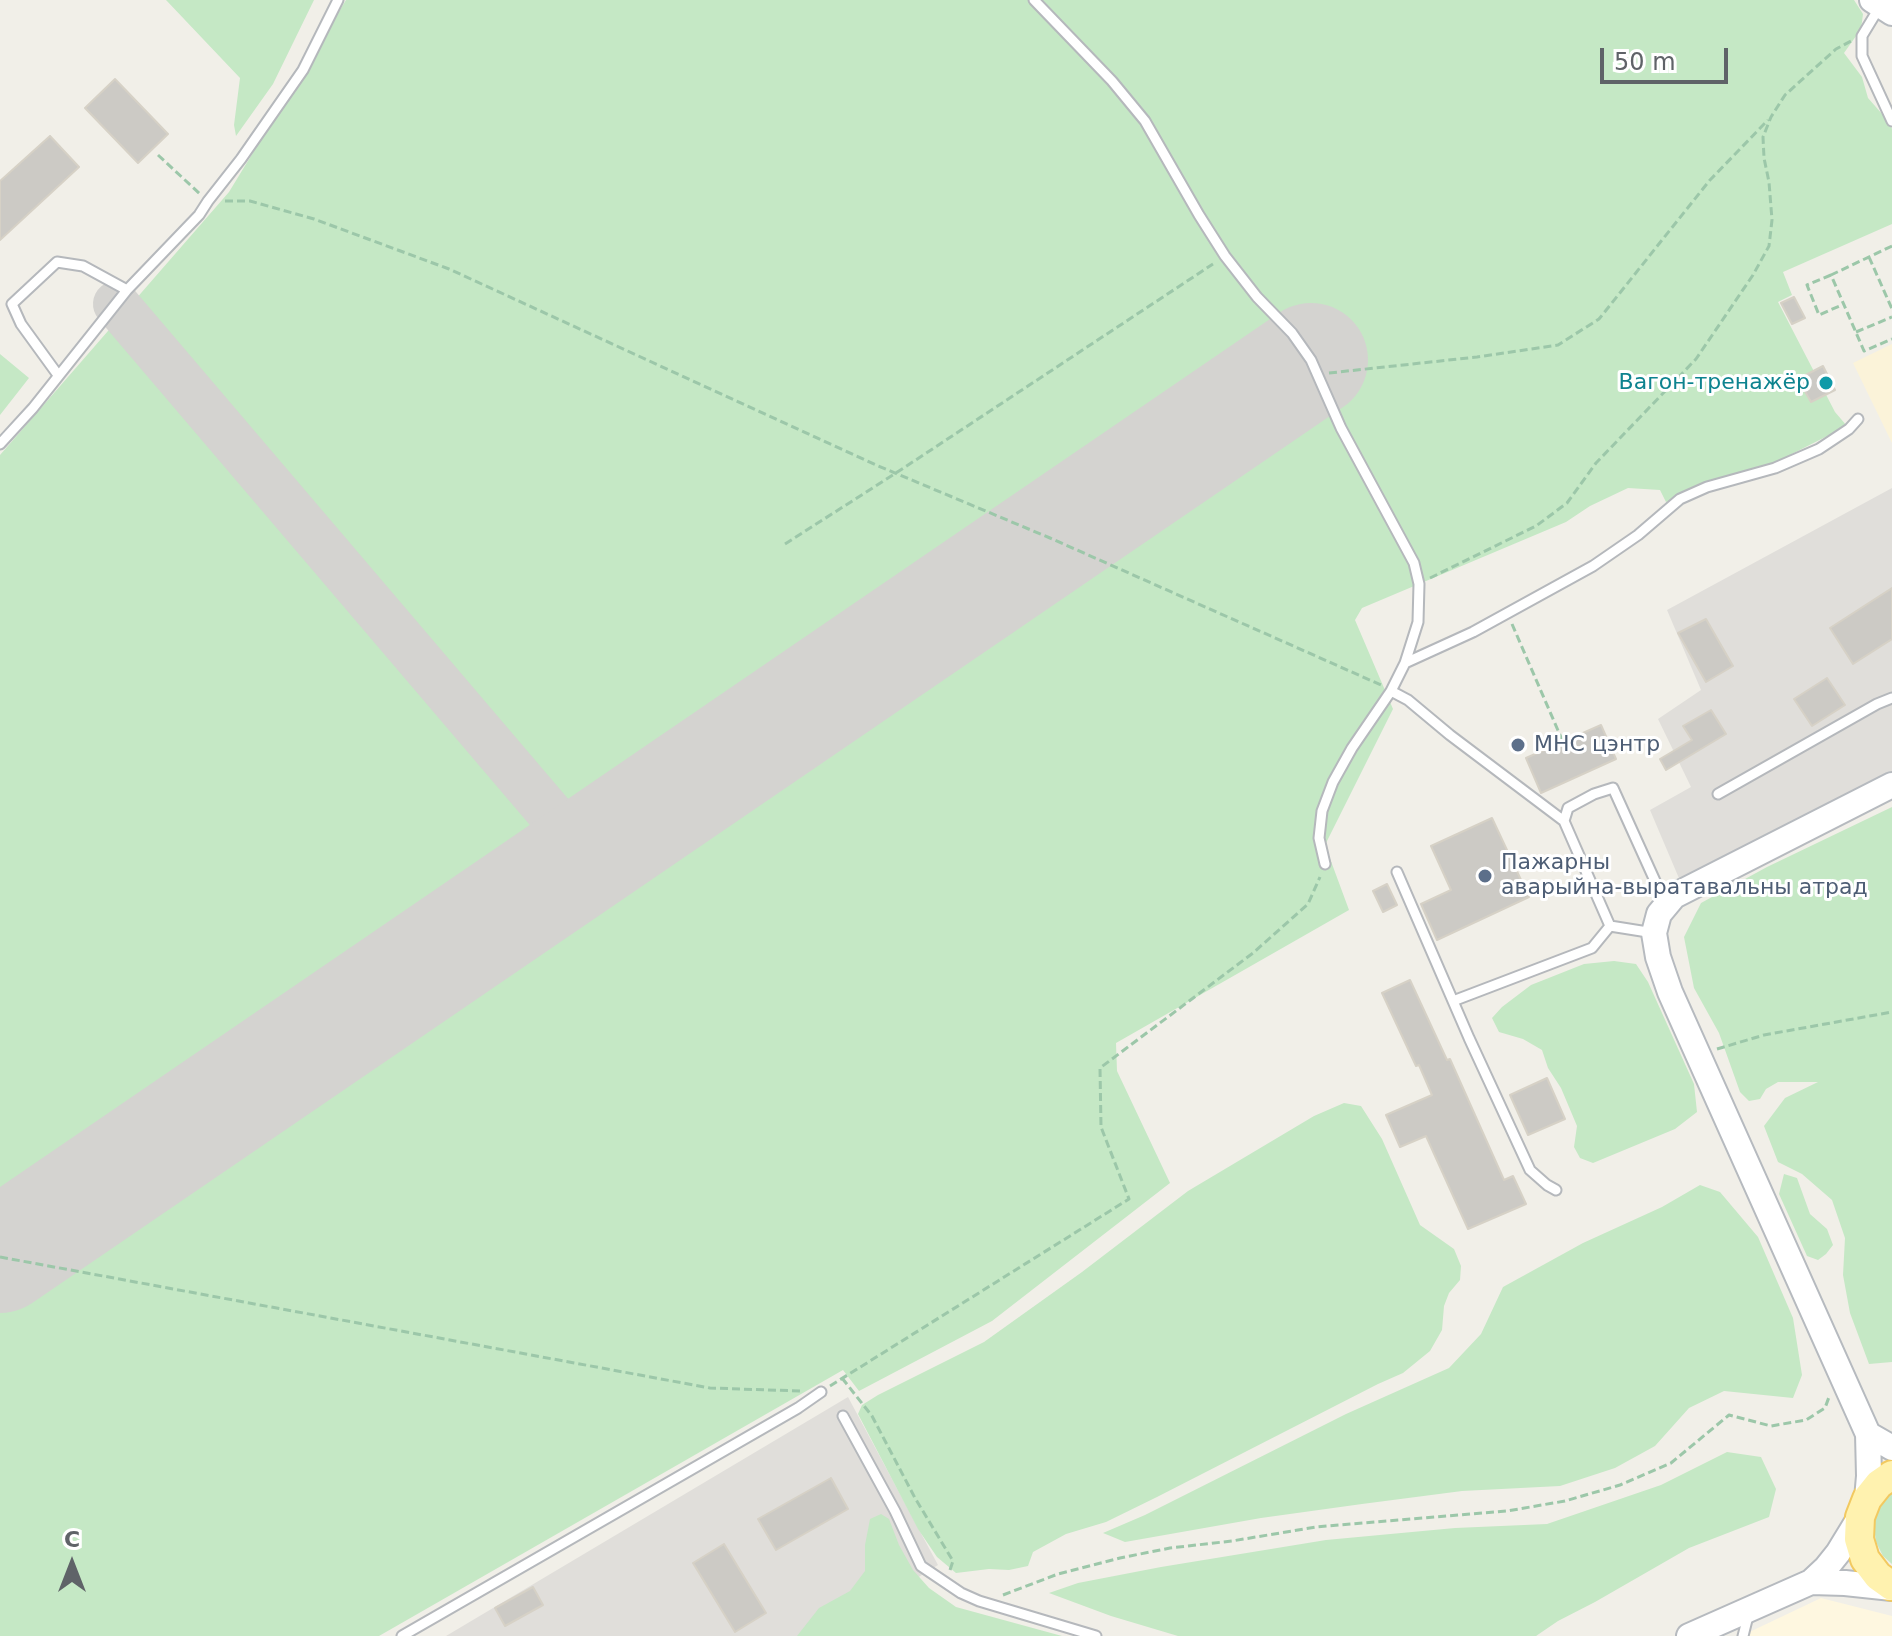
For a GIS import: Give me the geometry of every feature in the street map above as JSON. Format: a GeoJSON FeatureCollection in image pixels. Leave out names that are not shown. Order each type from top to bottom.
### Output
{"type":"FeatureCollection","features":[{"type":"Feature","properties":{"kind":"main road"},"geometry":{"type":"LineString","coordinates":[[1892,1475],[1879,1484],[1863,1508],[1859,1539],[1865,1559],[1878,1576],[1892,1587]]}},
{"type":"Feature","properties":{"kind":"street"},"geometry":{"type":"LineString","coordinates":[[1706,1631],[1811,1582],[1826,1568],[1863,1508],[1869,1476],[1868,1434],[1670,992],[1658,957],[1654,933],[1659,914],[1674,896],[1892,785]]}},
{"type":"Feature","properties":{"kind":"street"},"geometry":{"type":"LineString","coordinates":[[1868,1434],[1892,1448]]}},
{"type":"Feature","properties":{"kind":"street"},"geometry":{"type":"LineString","coordinates":[[1811,1582],[1892,1587]]}},
{"type":"Feature","properties":{"kind":"lane"},"geometry":{"type":"LineString","coordinates":[[0,444],[127,290],[199,215],[303,70],[338,0]]}},
{"type":"Feature","properties":{"kind":"lane"},"geometry":{"type":"LineString","coordinates":[[1034,0],[1112,81],[1145,121],[1225,256],[1257,297],[1292,333],[1311,360],[1341,428],[1414,563],[1419,584],[1418,622],[1405,663],[1391,691],[1333,782],[1322,811],[1319,838],[1325,864]]}},
{"type":"Feature","properties":{"kind":"lane"},"geometry":{"type":"LineString","coordinates":[[1881,6],[1862,36],[1862,56],[1892,121]]}},
{"type":"Feature","properties":{"kind":"lane"},"geometry":{"type":"LineString","coordinates":[[58,375],[21,324],[12,304],[57,262],[83,266],[127,290]]}},
{"type":"Feature","properties":{"kind":"lane"},"geometry":{"type":"LineString","coordinates":[[1405,663],[1473,632],[1593,566],[1638,535],[1680,499],[1707,487],[1775,468],[1819,449],[1849,429],[1858,419]]}},
{"type":"Feature","properties":{"kind":"lane"},"geometry":{"type":"LineString","coordinates":[[1391,691],[1408,700],[1564,821],[1610,926]]}},
{"type":"Feature","properties":{"kind":"lane"},"geometry":{"type":"LineString","coordinates":[[1718,794],[1892,698]]}},
{"type":"Feature","properties":{"kind":"lane"},"geometry":{"type":"LineString","coordinates":[[1564,821],[1568,808],[1613,788],[1666,906]]}},
{"type":"Feature","properties":{"kind":"lane"},"geometry":{"type":"LineString","coordinates":[[1397,872],[1530,1170],[1556,1190]]}},
{"type":"Feature","properties":{"kind":"lane"},"geometry":{"type":"LineString","coordinates":[[1610,926],[1654,933]]}},
{"type":"Feature","properties":{"kind":"lane"},"geometry":{"type":"LineString","coordinates":[[1453,1001],[1592,948],[1610,926]]}},
{"type":"Feature","properties":{"kind":"lane"},"geometry":{"type":"LineString","coordinates":[[402,1636],[821,1392]]}},
{"type":"Feature","properties":{"kind":"lane"},"geometry":{"type":"LineString","coordinates":[[843,1416],[921,1566],[961,1593],[979,1601],[1096,1636]]}},
{"type":"Feature","properties":{"kind":"lane"},"geometry":{"type":"LineString","coordinates":[[1743,1636],[1750,1608]]}},
{"type":"Feature","properties":{"kind":"path"},"geometry":{"type":"LineString","coordinates":[[1419,584],[1536,526],[1567,503],[1596,463],[1696,359],[1769,246],[1772,220],[1763,137],[1771,117],[1785,95],[1836,49],[1862,36]]}},
{"type":"Feature","properties":{"kind":"path"},"geometry":{"type":"LineString","coordinates":[[1317,374],[1558,345],[1599,319],[1710,180],[1771,117]]}},
{"type":"Feature","properties":{"kind":"path"},"geometry":{"type":"LineString","coordinates":[[158,155],[208,201],[250,201],[314,219],[449,269],[896,473],[1320,656],[1391,691]]}},
{"type":"Feature","properties":{"kind":"path"},"geometry":{"type":"LineString","coordinates":[[1844,304],[1819,315],[1807,285],[1892,246]]}},
{"type":"Feature","properties":{"kind":"path"},"geometry":{"type":"LineString","coordinates":[[785,544],[1225,256]]}},
{"type":"Feature","properties":{"kind":"path"},"geometry":{"type":"LineString","coordinates":[[1869,257],[1892,309]]}},
{"type":"Feature","properties":{"kind":"path"},"geometry":{"type":"LineString","coordinates":[[1831,275],[1864,351],[1892,339]]}},
{"type":"Feature","properties":{"kind":"path"},"geometry":{"type":"LineString","coordinates":[[1856,332],[1892,317]]}},
{"type":"Feature","properties":{"kind":"path"},"geometry":{"type":"LineString","coordinates":[[1508,613],[1563,742]]}},
{"type":"Feature","properties":{"kind":"path"},"geometry":{"type":"LineString","coordinates":[[0,1257],[710,1388],[821,1392],[1129,1199],[1101,1127],[1100,1068],[1253,953],[1308,904],[1325,864]]}},
{"type":"Feature","properties":{"kind":"path"},"geometry":{"type":"LineString","coordinates":[[1698,1055],[1764,1035],[1892,1012]]}},
{"type":"Feature","properties":{"kind":"path"},"geometry":{"type":"LineString","coordinates":[[979,1601],[1013,1592],[1058,1574],[1170,1548],[1316,1527],[1507,1511],[1565,1501],[1620,1485],[1671,1463],[1729,1415],[1771,1426],[1806,1420],[1825,1408],[1833,1387],[1832,1358]]}},
{"type":"Feature","properties":{"kind":"path"},"geometry":{"type":"LineString","coordinates":[[842,1378],[872,1416],[915,1498],[953,1561],[946,1583]]}},
{"type":"Feature","properties":{"kind":"shaded area"},"geometry":{"type":"Polygon","coordinates":[[[1892,488],[1892,775],[1681,883],[1650,810],[1691,787],[1658,719],[1701,690],[1667,610],[1892,488]]]}},
{"type":"Feature","properties":{"kind":"shaded area"},"geometry":{"type":"Polygon","coordinates":[[[848,1397],[938,1565],[824,1636],[446,1636],[848,1397]]]}},
{"type":"Feature","properties":{"kind":"shaded area"},"geometry":{"type":"Polygon","coordinates":[[[1821,1598],[1892,1616],[1892,1636],[1741,1636],[1821,1598]]]}},
{"type":"Feature","properties":{"kind":"green space"},"geometry":{"type":"Polygon","coordinates":[[[166,0],[314,0],[273,84],[236,136],[234,125],[240,78],[166,0]]]}},
{"type":"Feature","properties":{"kind":"green space"},"geometry":{"type":"Polygon","coordinates":[[[346,0],[1854,0],[1863,14],[1861,29],[1844,53],[1862,77],[1868,98],[1892,129],[1892,224],[1783,272],[1792,295],[1778,302],[1835,412],[1847,426],[1776,462],[1666,502],[1660,490],[1628,488],[1590,506],[1566,522],[1362,608],[1355,620],[1393,709],[1325,845],[1349,910],[1116,1043],[1117,1071],[1170,1183],[992,1321],[859,1391],[843,1370],[379,1636],[0,1636],[0,455],[229,192],[346,0]]]}},
{"type":"Feature","properties":{"kind":"green space"},"geometry":{"type":"Polygon","coordinates":[[[0,354],[29,378],[0,415],[0,354]]]}},
{"type":"Feature","properties":{"kind":"green space"},"geometry":{"type":"Polygon","coordinates":[[[1892,807],[1892,1362],[1869,1364],[1850,1313],[1843,1275],[1845,1238],[1832,1200],[1802,1174],[1778,1162],[1764,1126],[1785,1098],[1818,1082],[1778,1082],[1766,1089],[1760,1099],[1749,1101],[1740,1092],[1719,1033],[1694,988],[1684,937],[1701,903],[1767,867],[1892,807]]]}},
{"type":"Feature","properties":{"kind":"green space"},"geometry":{"type":"Polygon","coordinates":[[[1614,961],[1636,964],[1648,982],[1694,1084],[1697,1112],[1675,1129],[1593,1163],[1580,1158],[1574,1147],[1577,1126],[1542,1050],[1523,1039],[1499,1032],[1492,1018],[1531,985],[1584,964],[1614,961]]]}},
{"type":"Feature","properties":{"kind":"green space"},"geometry":{"type":"Polygon","coordinates":[[[1344,1103],[1361,1106],[1382,1139],[1420,1225],[1454,1249],[1461,1266],[1460,1280],[1449,1293],[1444,1306],[1442,1330],[1430,1351],[1403,1373],[1157,1497],[1106,1522],[1066,1534],[1033,1552],[1028,1566],[956,1573],[937,1557],[918,1529],[858,1414],[862,1405],[984,1342],[1188,1191],[1314,1116],[1344,1103]]]}},
{"type":"Feature","properties":{"kind":"green space"},"geometry":{"type":"Polygon","coordinates":[[[1784,1174],[1797,1178],[1810,1214],[1827,1229],[1833,1245],[1818,1260],[1807,1256],[1779,1194],[1784,1174]]]}},
{"type":"Feature","properties":{"kind":"green space"},"geometry":{"type":"Polygon","coordinates":[[[1700,1185],[1720,1192],[1758,1237],[1793,1318],[1802,1375],[1793,1398],[1724,1391],[1689,1408],[1655,1446],[1615,1468],[1560,1486],[1462,1491],[1261,1518],[1125,1542],[1103,1533],[1346,1414],[1449,1368],[1481,1334],[1503,1287],[1700,1185]]]}},
{"type":"Feature","properties":{"kind":"green space"},"geometry":{"type":"Polygon","coordinates":[[[1727,1452],[1761,1457],[1776,1489],[1769,1517],[1689,1548],[1536,1636],[1178,1636],[1049,1593],[1078,1583],[1161,1567],[1326,1540],[1455,1528],[1547,1524],[1661,1485],[1727,1452]]]}},
{"type":"Feature","properties":{"kind":"green space"},"geometry":{"type":"Polygon","coordinates":[[[1892,1491],[1892,1564],[1883,1556],[1876,1542],[1874,1527],[1876,1512],[1892,1491]]]}},
{"type":"Feature","properties":{"kind":"green space"},"geometry":{"type":"Polygon","coordinates":[[[881,1514],[889,1519],[913,1570],[929,1588],[956,1607],[1062,1636],[797,1636],[819,1608],[850,1591],[865,1571],[865,1545],[870,1519],[881,1514]]]}},
{"type":"Feature","properties":{"kind":"sand"},"geometry":{"type":"Polygon","coordinates":[[[1892,344],[1892,443],[1853,363],[1892,344]]]}},
{"type":"Feature","properties":{"kind":"building"},"geometry":{"type":"Polygon","coordinates":[[[115,79],[168,134],[138,163],[85,108],[115,79]]]}},
{"type":"Feature","properties":{"kind":"building"},"geometry":{"type":"Polygon","coordinates":[[[50,136],[79,167],[0,240],[0,181],[50,136]]]}},
{"type":"Feature","properties":{"kind":"building"},"geometry":{"type":"Polygon","coordinates":[[[1794,297],[1805,318],[1792,324],[1781,303],[1794,297]]]}},
{"type":"Feature","properties":{"kind":"building"},"geometry":{"type":"Polygon","coordinates":[[[1823,366],[1835,390],[1811,402],[1798,379],[1823,366]]]}},
{"type":"Feature","properties":{"kind":"building"},"geometry":{"type":"Polygon","coordinates":[[[1892,588],[1892,639],[1853,664],[1830,628],[1892,588]]]}},
{"type":"Feature","properties":{"kind":"building"},"geometry":{"type":"Polygon","coordinates":[[[1706,619],[1733,666],[1706,682],[1678,633],[1706,619]]]}},
{"type":"Feature","properties":{"kind":"building"},"geometry":{"type":"Polygon","coordinates":[[[1827,678],[1845,705],[1812,726],[1794,699],[1827,678]]]}},
{"type":"Feature","properties":{"kind":"building"},"geometry":{"type":"Polygon","coordinates":[[[1711,710],[1726,734],[1666,770],[1660,759],[1692,740],[1683,726],[1711,710]]]}},
{"type":"Feature","properties":{"kind":"building"},"geometry":{"type":"Polygon","coordinates":[[[1601,725],[1616,759],[1541,793],[1526,758],[1601,725]]]}},
{"type":"Feature","properties":{"kind":"building"},"geometry":{"type":"Polygon","coordinates":[[[1492,818],[1529,897],[1437,940],[1421,904],[1451,890],[1431,846],[1492,818]]]}},
{"type":"Feature","properties":{"kind":"building"},"geometry":{"type":"Polygon","coordinates":[[[1387,884],[1397,905],[1383,912],[1373,891],[1387,884]]]}},
{"type":"Feature","properties":{"kind":"building"},"geometry":{"type":"Polygon","coordinates":[[[1410,980],[1447,1060],[1450,1059],[1504,1180],[1513,1176],[1526,1204],[1468,1229],[1426,1136],[1400,1147],[1386,1115],[1432,1095],[1382,993],[1410,980]]]}},
{"type":"Feature","properties":{"kind":"building"},"geometry":{"type":"Polygon","coordinates":[[[1547,1078],[1565,1119],[1528,1135],[1510,1095],[1547,1078]]]}},
{"type":"Feature","properties":{"kind":"building"},"geometry":{"type":"Polygon","coordinates":[[[831,1478],[848,1509],[776,1550],[758,1519],[831,1478]]]}},
{"type":"Feature","properties":{"kind":"building"},"geometry":{"type":"Polygon","coordinates":[[[724,1544],[766,1613],[735,1632],[693,1563],[724,1544]]]}},
{"type":"Feature","properties":{"kind":"building"},"geometry":{"type":"Polygon","coordinates":[[[533,1587],[543,1605],[505,1626],[495,1608],[533,1587]]]}},
{"type":"Feature","properties":{"kind":"taxiway"},"geometry":{"type":"LineString","coordinates":[[116,304],[561,826],[570,866]]}},
{"type":"Feature","properties":{"kind":"runway"},"geometry":{"type":"LineString","coordinates":[[0,1256],[1311,360]]}},
{"type":"Feature","properties":{"kind":"place","name":"Вагон-тренажёр"},"geometry":{"type":"Point","coordinates":[1826,383]}},
{"type":"Feature","properties":{"kind":"place","name":"МНС цэнтр"},"geometry":{"type":"Point","coordinates":[1518,745]}},
{"type":"Feature","properties":{"kind":"place","name":"Пажарны аварыйна-выратавальны атрад"},"geometry":{"type":"Point","coordinates":[1485,876]}}]}
